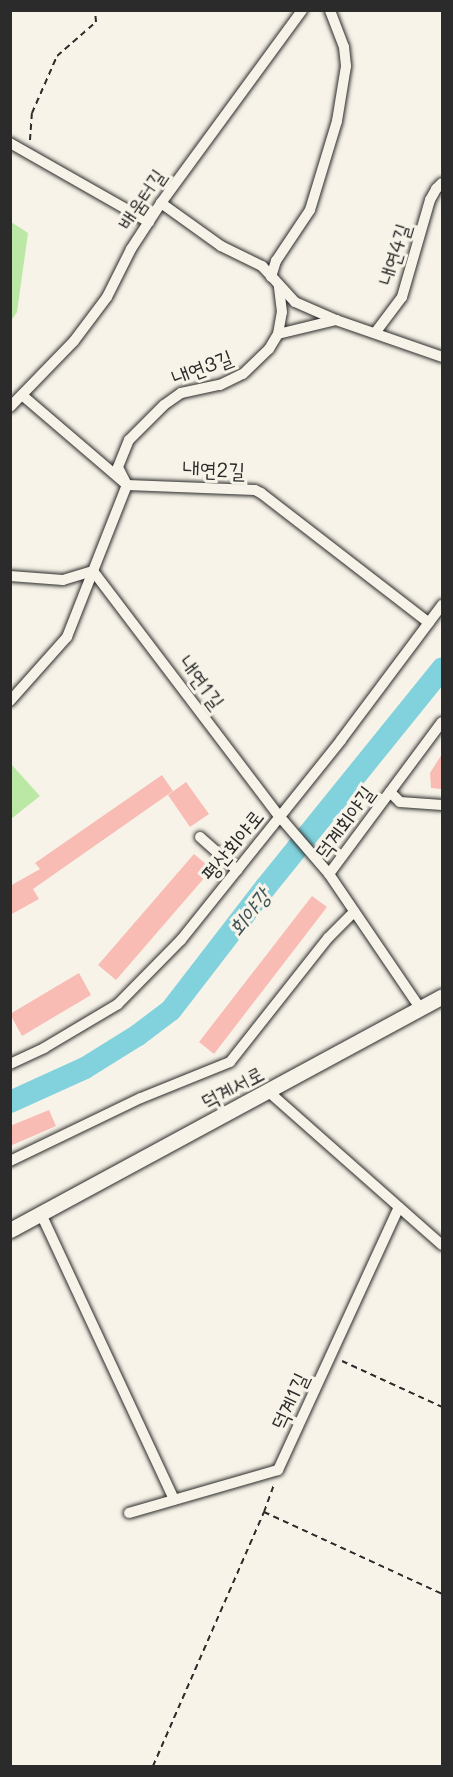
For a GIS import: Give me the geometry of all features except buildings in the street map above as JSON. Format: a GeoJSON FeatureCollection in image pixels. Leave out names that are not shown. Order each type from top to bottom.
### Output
{"type":"FeatureCollection","features":[{"type":"Feature","properties":{"kind":"street","name":"배움터길"},"geometry":{"type":"LineString","coordinates":[[10,407],[74,341],[107,297],[131,249],[161,203],[302,10]]}},
{"type":"Feature","properties":{"kind":"street"},"geometry":{"type":"LineString","coordinates":[[271,277],[276,261],[310,210],[337,121],[346,66],[344,47],[330,10]]}},
{"type":"Feature","properties":{"kind":"street"},"geometry":{"type":"LineString","coordinates":[[10,143],[149,222]]}},
{"type":"Feature","properties":{"kind":"street","name":"내연4길"},"geometry":{"type":"LineString","coordinates":[[375,333],[402,297],[430,200],[442,183]]}},
{"type":"Feature","properties":{"kind":"street"},"geometry":{"type":"LineString","coordinates":[[161,203],[221,246],[262,266],[296,302],[336,320],[442,357]]}},
{"type":"Feature","properties":{"kind":"street"},"geometry":{"type":"LineString","coordinates":[[279,286],[282,312],[278,334],[336,320]]}},
{"type":"Feature","properties":{"kind":"street","name":"내연3길"},"geometry":{"type":"LineString","coordinates":[[127,485],[118,467],[121,455],[129,440],[151,417],[181,393],[220,385],[243,374],[269,349],[278,334]]}},
{"type":"Feature","properties":{"kind":"street"},"geometry":{"type":"LineString","coordinates":[[10,701],[67,637],[127,485],[22,395]]}},
{"type":"Feature","properties":{"kind":"street","name":"내연2길"},"geometry":{"type":"LineString","coordinates":[[127,485],[255,490],[429,623]]}},
{"type":"Feature","properties":{"kind":"street"},"geometry":{"type":"LineString","coordinates":[[10,576],[63,580],[93,571]]}},
{"type":"Feature","properties":{"kind":"street","name":"내연1길"},"geometry":{"type":"LineString","coordinates":[[93,571],[280,817],[329,874]]}},
{"type":"Feature","properties":{"kind":"street","name":"평산회야로"},"geometry":{"type":"LineString","coordinates":[[10,1064],[44,1048],[118,1004],[181,940],[280,817],[442,605]]}},
{"type":"Feature","properties":{"kind":"street","name":"덕계회야길"},"geometry":{"type":"LineString","coordinates":[[420,1008],[329,874],[442,722]]}},
{"type":"Feature","properties":{"kind":"street"},"geometry":{"type":"LineString","coordinates":[[390,792],[400,802],[442,805]]}},
{"type":"Feature","properties":{"kind":"street"},"geometry":{"type":"LineString","coordinates":[[200,837],[237,870]]}},
{"type":"Feature","properties":{"kind":"street"},"geometry":{"type":"LineString","coordinates":[[10,1161],[141,1098],[230,1062],[328,938],[354,912]]}},
{"type":"Feature","properties":{"kind":"street","name":"덕계서로"},"geometry":{"type":"LineString","coordinates":[[10,1230],[269,1092],[442,996]]}},
{"type":"Feature","properties":{"kind":"street"},"geometry":{"type":"LineString","coordinates":[[269,1092],[442,1245]]}},
{"type":"Feature","properties":{"kind":"street","name":"덕계1길"},"geometry":{"type":"LineString","coordinates":[[278,1470],[399,1207]]}},
{"type":"Feature","properties":{"kind":"street"},"geometry":{"type":"LineString","coordinates":[[41,1214],[174,1499]]}},
{"type":"Feature","properties":{"kind":"street"},"geometry":{"type":"LineString","coordinates":[[129,1513],[278,1470]]}},
{"type":"Feature","properties":{"kind":"path"},"geometry":{"type":"LineString","coordinates":[[29,155],[32,113],[57,56],[96,22],[95,10]]}},
{"type":"Feature","properties":{"kind":"path"},"geometry":{"type":"LineString","coordinates":[[331,1356],[442,1407]]}},
{"type":"Feature","properties":{"kind":"path"},"geometry":{"type":"LineString","coordinates":[[153,1767],[264,1512],[278,1470]]}},
{"type":"Feature","properties":{"kind":"path"},"geometry":{"type":"LineString","coordinates":[[264,1512],[442,1594]]}},
{"type":"Feature","properties":{"kind":"green space"},"geometry":{"type":"Polygon","coordinates":[[[11,222],[28,233],[17,312],[11,321],[11,222]]]}},
{"type":"Feature","properties":{"kind":"green space"},"geometry":{"type":"Polygon","coordinates":[[[11,764],[40,796],[10,819],[11,764]]]}},
{"type":"Feature","properties":{"kind":"waterway","name":"회야강"},"geometry":{"type":"LineString","coordinates":[[10,1102],[85,1068],[138,1035],[171,1010],[265,888],[442,669]]}}]}
